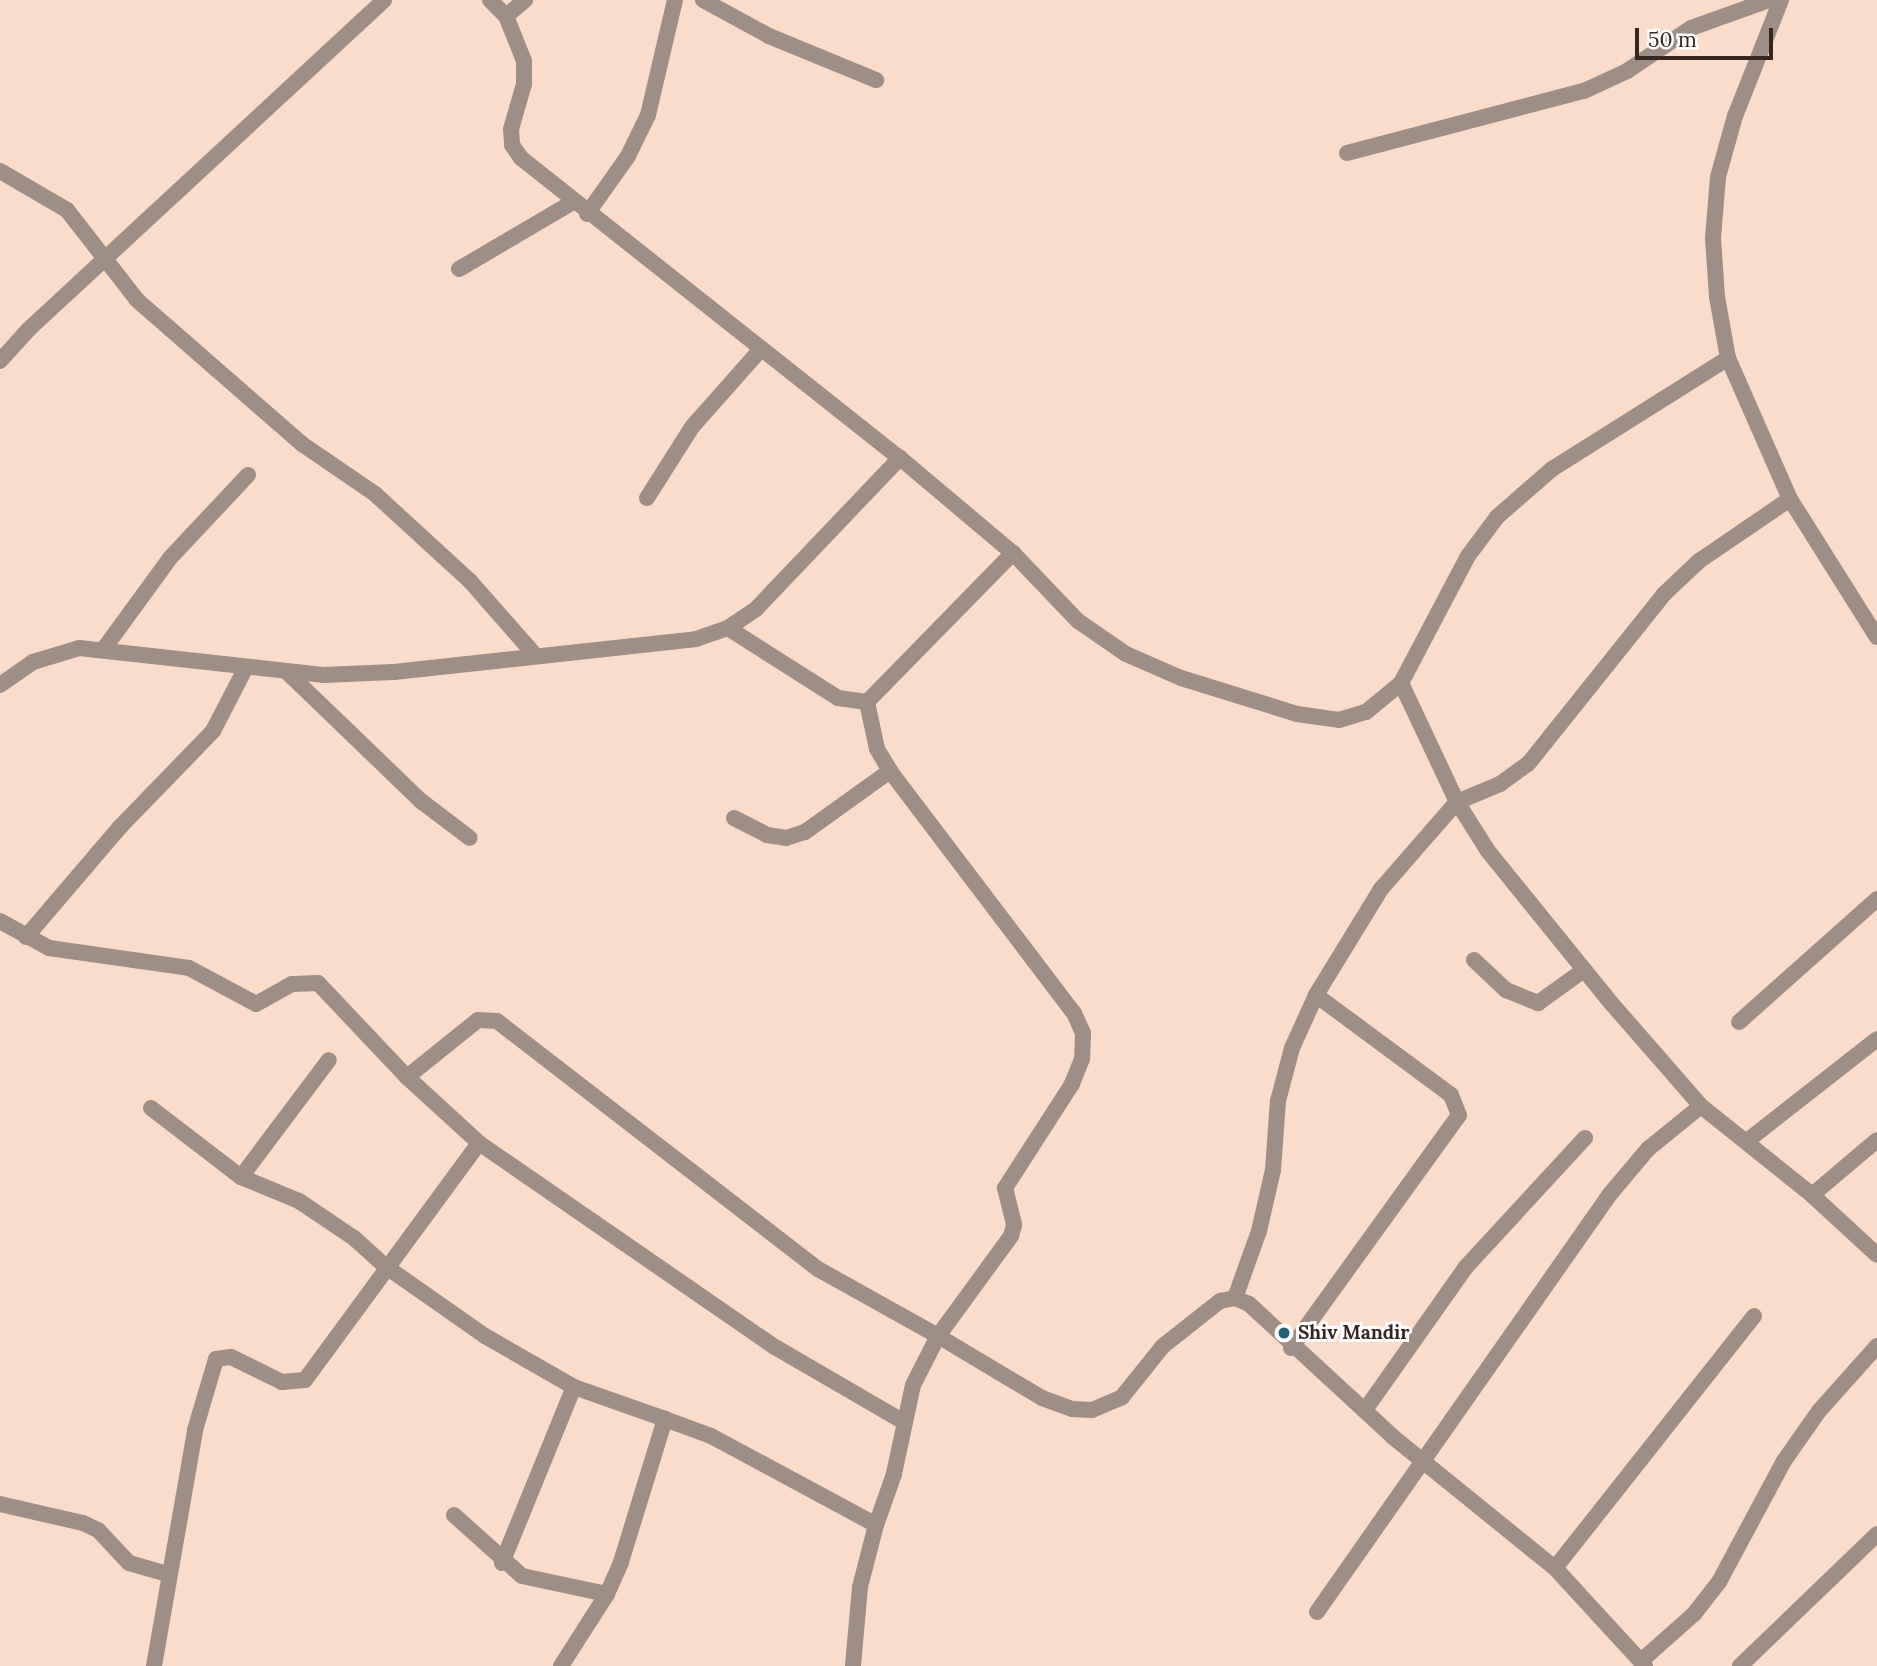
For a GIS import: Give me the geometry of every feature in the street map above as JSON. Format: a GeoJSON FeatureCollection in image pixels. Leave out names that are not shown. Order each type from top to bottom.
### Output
{"type":"FeatureCollection","features":[{"type":"Feature","properties":{"kind":"street"},"geometry":{"type":"LineString","coordinates":[[0,361],[384,0]]}},
{"type":"Feature","properties":{"kind":"street"},"geometry":{"type":"LineString","coordinates":[[490,0],[506,16],[524,61],[524,84],[511,129],[512,145],[521,158],[587,214],[900,458],[1013,553],[1078,621],[1126,654],[1181,678],[1297,714],[1339,720],[1366,712],[1401,683],[1468,556],[1497,517],[1552,469],[1728,358]]}},
{"type":"Feature","properties":{"kind":"street"},"geometry":{"type":"LineString","coordinates":[[506,16],[525,0]]}},
{"type":"Feature","properties":{"kind":"street"},"geometry":{"type":"LineString","coordinates":[[587,214],[628,156],[648,115],[675,0]]}},
{"type":"Feature","properties":{"kind":"street"},"geometry":{"type":"LineString","coordinates":[[703,0],[769,36],[876,80]]}},
{"type":"Feature","properties":{"kind":"street"},"geometry":{"type":"LineString","coordinates":[[1347,153],[1584,91],[1627,71],[1691,28],[1769,0]]}},
{"type":"Feature","properties":{"kind":"street"},"geometry":{"type":"LineString","coordinates":[[1781,0],[1735,116],[1718,177],[1713,237],[1717,297],[1728,358],[1790,499],[1877,637]]}},
{"type":"Feature","properties":{"kind":"street"},"geometry":{"type":"LineString","coordinates":[[0,171],[67,210],[136,300],[302,444],[384,502],[470,581],[536,656]]}},
{"type":"Feature","properties":{"kind":"street"},"geometry":{"type":"LineString","coordinates":[[459,269],[573,202]]}},
{"type":"Feature","properties":{"kind":"street"},"geometry":{"type":"LineString","coordinates":[[647,498],[692,426],[761,349]]}},
{"type":"Feature","properties":{"kind":"street"},"geometry":{"type":"LineString","coordinates":[[0,685],[54,652],[103,650],[289,674],[394,672],[696,639],[728,628],[785,584],[900,458]]}},
{"type":"Feature","properties":{"kind":"street"},"geometry":{"type":"LineString","coordinates":[[103,650],[170,558],[248,475]]}},
{"type":"Feature","properties":{"kind":"street"},"geometry":{"type":"LineString","coordinates":[[1235,1298],[1259,1231],[1273,1170],[1278,1101],[1292,1048],[1316,995],[1381,888],[1457,802],[1500,783],[1528,764],[1664,594],[1699,561],[1790,499]]}},
{"type":"Feature","properties":{"kind":"street"},"geometry":{"type":"LineString","coordinates":[[867,702],[1013,553]]}},
{"type":"Feature","properties":{"kind":"street"},"geometry":{"type":"LineString","coordinates":[[728,628],[838,698],[867,702]]}},
{"type":"Feature","properties":{"kind":"street"},"geometry":{"type":"LineString","coordinates":[[26,937],[120,827],[213,731],[245,669]]}},
{"type":"Feature","properties":{"kind":"street"},"geometry":{"type":"LineString","coordinates":[[289,674],[421,801],[470,838]]}},
{"type":"Feature","properties":{"kind":"street"},"geometry":{"type":"LineString","coordinates":[[1401,683],[1457,802],[1488,851],[1584,970],[1701,1106],[1812,1195],[1877,1255]]}},
{"type":"Feature","properties":{"kind":"street"},"geometry":{"type":"LineString","coordinates":[[853,1666],[860,1587],[876,1525],[894,1474],[913,1385],[938,1336],[1011,1236],[1014,1225],[1004,1188],[1072,1084],[1082,1059],[1083,1033],[1073,1013],[890,771],[877,749],[867,702]]}},
{"type":"Feature","properties":{"kind":"street"},"geometry":{"type":"LineString","coordinates":[[734,818],[767,835],[786,838],[805,832],[890,771]]}},
{"type":"Feature","properties":{"kind":"street"},"geometry":{"type":"LineString","coordinates":[[1739,1022],[1877,899]]}},
{"type":"Feature","properties":{"kind":"street"},"geometry":{"type":"LineString","coordinates":[[0,921],[49,948],[84,956],[188,968],[256,1004],[292,984],[318,983],[407,1077],[478,1143],[775,1347],[904,1422]]}},
{"type":"Feature","properties":{"kind":"street"},"geometry":{"type":"LineString","coordinates":[[1475,960],[1506,990],[1538,1003],[1584,970]]}},
{"type":"Feature","properties":{"kind":"street"},"geometry":{"type":"LineString","coordinates":[[1291,1348],[1459,1115],[1451,1094],[1316,995]]}},
{"type":"Feature","properties":{"kind":"street"},"geometry":{"type":"LineString","coordinates":[[407,1077],[478,1020],[497,1021],[818,1269],[1042,1398],[1072,1409],[1093,1410],[1122,1397],[1170,1339],[1220,1301],[1235,1298],[1249,1304],[1291,1348],[1555,1568],[1643,1664],[1694,1614],[1719,1582],[1784,1461],[1819,1411],[1877,1346]]}},
{"type":"Feature","properties":{"kind":"street"},"geometry":{"type":"LineString","coordinates":[[1747,1141],[1877,1039]]}},
{"type":"Feature","properties":{"kind":"street"},"geometry":{"type":"LineString","coordinates":[[241,1177],[329,1060]]}},
{"type":"Feature","properties":{"kind":"street"},"geometry":{"type":"LineString","coordinates":[[1317,1612],[1425,1462],[1610,1194],[1648,1149],[1701,1106]]}},
{"type":"Feature","properties":{"kind":"street"},"geometry":{"type":"LineString","coordinates":[[151,1108],[241,1177],[299,1201],[485,1336],[574,1387],[710,1436],[876,1525]]}},
{"type":"Feature","properties":{"kind":"street"},"geometry":{"type":"LineString","coordinates":[[1364,1410],[1465,1268],[1585,1138]]}},
{"type":"Feature","properties":{"kind":"street"},"geometry":{"type":"LineString","coordinates":[[1812,1195],[1877,1140]]}},
{"type":"Feature","properties":{"kind":"street"},"geometry":{"type":"LineString","coordinates":[[154,1666],[167,1574],[195,1430],[216,1359],[231,1357],[282,1382],[305,1380],[385,1266],[478,1143]]}},
{"type":"Feature","properties":{"kind":"street"},"geometry":{"type":"LineString","coordinates":[[1555,1568],[1754,1316]]}},
{"type":"Feature","properties":{"kind":"street"},"geometry":{"type":"LineString","coordinates":[[502,1563],[574,1387]]}},
{"type":"Feature","properties":{"kind":"street"},"geometry":{"type":"LineString","coordinates":[[561,1666],[607,1594],[665,1419]]}},
{"type":"Feature","properties":{"kind":"street"},"geometry":{"type":"LineString","coordinates":[[0,1504],[83,1523],[98,1530],[129,1563],[167,1574]]}},
{"type":"Feature","properties":{"kind":"street"},"geometry":{"type":"LineString","coordinates":[[454,1515],[502,1563],[540,1582],[607,1594]]}},
{"type":"Feature","properties":{"kind":"street"},"geometry":{"type":"LineString","coordinates":[[1740,1666],[1877,1534]]}},
{"type":"Feature","properties":{"kind":"place","name":"Shiv Mandir"},"geometry":{"type":"Point","coordinates":[1284,1333]}}]}
